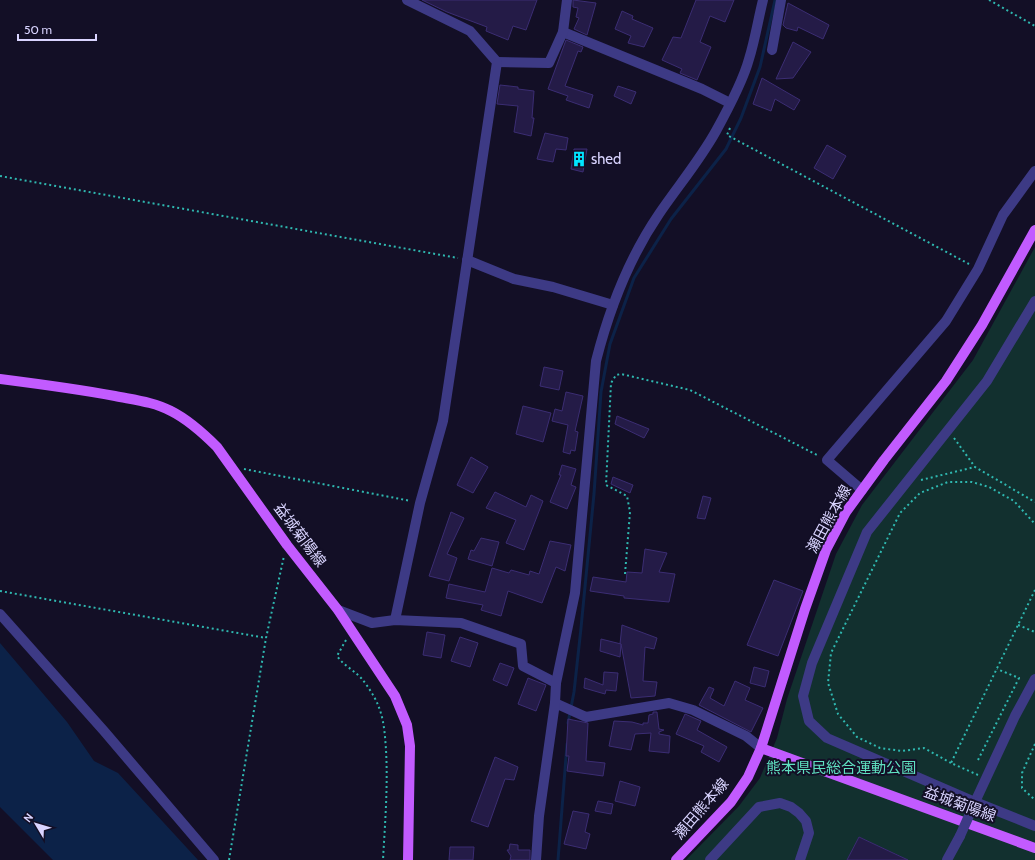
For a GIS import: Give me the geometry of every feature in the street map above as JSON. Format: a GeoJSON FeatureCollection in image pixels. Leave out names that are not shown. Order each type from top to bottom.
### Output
{"type":"FeatureCollection","features":[{"type":"Feature","properties":{"kind":"main road","name":"瀬田熊本線"},"geometry":{"type":"LineString","coordinates":[[676,860],[731,802],[748,778],[761,748],[805,609],[826,550],[846,512],[946,381],[982,325],[1035,230]]}},
{"type":"Feature","properties":{"kind":"main road","name":"益城菊陽線"},"geometry":{"type":"LineString","coordinates":[[0,379],[77,389],[151,403],[176,414],[203,433],[232,466],[287,544],[338,610],[395,696],[407,725],[410,746],[408,860]]}},
{"type":"Feature","properties":{"kind":"main road","name":"益城菊陽線"},"geometry":{"type":"LineString","coordinates":[[761,748],[1035,848]]}},
{"type":"Feature","properties":{"kind":"street"},"geometry":{"type":"LineString","coordinates":[[407,0],[470,31],[497,62],[549,63],[563,32],[567,0]]}},
{"type":"Feature","properties":{"kind":"street"},"geometry":{"type":"LineString","coordinates":[[536,860],[539,816],[556,703],[556,683],[575,593],[596,361],[605,326],[626,273],[658,214],[681,184],[715,132],[730,103],[749,61],[763,0]]}},
{"type":"Feature","properties":{"kind":"street"},"geometry":{"type":"LineString","coordinates":[[772,50],[781,0]]}},
{"type":"Feature","properties":{"kind":"street"},"geometry":{"type":"LineString","coordinates":[[563,32],[702,89],[730,103]]}},
{"type":"Feature","properties":{"kind":"street"},"geometry":{"type":"LineString","coordinates":[[395,620],[420,503],[443,420],[497,62]]}},
{"type":"Feature","properties":{"kind":"street"},"geometry":{"type":"LineString","coordinates":[[862,490],[827,460],[946,321],[978,269],[1003,215],[1035,171]]}},
{"type":"Feature","properties":{"kind":"street"},"geometry":{"type":"LineString","coordinates":[[467,260],[514,279],[553,287],[614,305]]}},
{"type":"Feature","properties":{"kind":"street"},"geometry":{"type":"LineString","coordinates":[[1035,301],[987,381],[867,532],[812,663],[803,696],[809,721],[827,738],[975,802],[1035,826]]}},
{"type":"Feature","properties":{"kind":"street"},"geometry":{"type":"LineString","coordinates":[[338,610],[372,623],[395,620],[461,623],[521,644],[523,666],[556,683]]}},
{"type":"Feature","properties":{"kind":"street"},"geometry":{"type":"LineString","coordinates":[[0,614],[104,731],[161,799],[205,847],[214,860]]}},
{"type":"Feature","properties":{"kind":"street"},"geometry":{"type":"LineString","coordinates":[[951,858],[986,778],[1035,679]]}},
{"type":"Feature","properties":{"kind":"street"},"geometry":{"type":"LineString","coordinates":[[556,703],[586,716],[669,703],[693,710],[746,736],[761,748]]}},
{"type":"Feature","properties":{"kind":"street"},"geometry":{"type":"LineString","coordinates":[[710,860],[760,807],[780,803],[800,813],[806,821],[809,833],[800,860]]}},
{"type":"Feature","properties":{"kind":"path"},"geometry":{"type":"LineString","coordinates":[[989,0],[1035,26]]}},
{"type":"Feature","properties":{"kind":"path"},"geometry":{"type":"LineString","coordinates":[[732,123],[727,135],[978,269]]}},
{"type":"Feature","properties":{"kind":"path"},"geometry":{"type":"LineString","coordinates":[[0,176],[467,260]]}},
{"type":"Feature","properties":{"kind":"path"},"geometry":{"type":"LineString","coordinates":[[624,574],[630,512],[627,496],[606,485],[612,383],[616,375],[621,374],[690,390],[827,460]]}},
{"type":"Feature","properties":{"kind":"path"},"geometry":{"type":"LineString","coordinates":[[949,430],[975,467],[1035,502]]}},
{"type":"Feature","properties":{"kind":"path"},"geometry":{"type":"LineString","coordinates":[[232,466],[420,503]]}},
{"type":"Feature","properties":{"kind":"path"},"geometry":{"type":"LineString","coordinates":[[906,484],[975,467]]}},
{"type":"Feature","properties":{"kind":"path"},"geometry":{"type":"LineString","coordinates":[[986,778],[952,763],[924,748],[902,751],[880,748],[857,737],[838,714],[828,683],[831,653],[900,514],[920,493],[948,482],[972,482],[989,487],[1014,501],[1035,524]]}},
{"type":"Feature","properties":{"kind":"path"},"geometry":{"type":"LineString","coordinates":[[229,860],[266,638],[287,544]]}},
{"type":"Feature","properties":{"kind":"path"},"geometry":{"type":"LineString","coordinates":[[952,763],[1035,590]]}},
{"type":"Feature","properties":{"kind":"path"},"geometry":{"type":"LineString","coordinates":[[0,591],[266,638]]}},
{"type":"Feature","properties":{"kind":"path"},"geometry":{"type":"LineString","coordinates":[[1018,625],[1035,632]]}},
{"type":"Feature","properties":{"kind":"path"},"geometry":{"type":"LineString","coordinates":[[354,633],[344,642],[337,656],[362,679],[378,704],[384,730],[387,798],[383,860]]}},
{"type":"Feature","properties":{"kind":"path"},"geometry":{"type":"LineString","coordinates":[[978,760],[1019,678],[997,669]]}},
{"type":"Feature","properties":{"kind":"path"},"geometry":{"type":"LineString","coordinates":[[1035,744],[1022,773],[1022,788],[1035,800]]}},
{"type":"Feature","properties":{"kind":"green space","name":"熊本県民総合運動公園"},"geometry":{"type":"Polygon","coordinates":[[[1035,247],[1035,860],[899,860],[900,856],[859,837],[847,860],[686,860],[739,806],[760,778],[777,738],[787,699],[836,554],[862,505],[973,360],[1035,247]]]}},
{"type":"Feature","properties":{"kind":"water"},"geometry":{"type":"Polygon","coordinates":[[[0,643],[67,722],[94,761],[118,773],[198,860],[53,860],[0,807],[0,643]]]}},
{"type":"Feature","properties":{"kind":"building"},"geometry":{"type":"Polygon","coordinates":[[[422,0],[537,0],[526,30],[513,26],[508,40],[486,31],[487,27],[447,12],[422,0]]]}},
{"type":"Feature","properties":{"kind":"building"},"geometry":{"type":"Polygon","coordinates":[[[573,0],[596,3],[587,35],[574,29],[579,18],[576,17],[578,8],[573,7],[573,0]]]}},
{"type":"Feature","properties":{"kind":"building"},"geometry":{"type":"Polygon","coordinates":[[[696,0],[734,0],[725,22],[710,16],[700,42],[711,47],[697,80],[680,73],[682,69],[662,60],[673,37],[681,38],[696,0]]]}},
{"type":"Feature","properties":{"kind":"building"},"geometry":{"type":"Polygon","coordinates":[[[788,3],[829,25],[823,39],[798,27],[797,31],[786,28],[783,25],[788,3]]]}},
{"type":"Feature","properties":{"kind":"building"},"geometry":{"type":"Polygon","coordinates":[[[622,11],[633,16],[632,19],[653,28],[644,47],[628,43],[631,36],[615,29],[622,11]]]}},
{"type":"Feature","properties":{"kind":"building"},"geometry":{"type":"Polygon","coordinates":[[[566,40],[583,47],[581,52],[578,51],[565,86],[593,95],[589,108],[566,100],[568,96],[548,89],[566,40]]]}},
{"type":"Feature","properties":{"kind":"building"},"geometry":{"type":"Polygon","coordinates":[[[793,42],[811,52],[793,78],[776,79],[793,42]]]}},
{"type":"Feature","properties":{"kind":"building"},"geometry":{"type":"Polygon","coordinates":[[[762,78],[800,100],[794,110],[775,99],[771,111],[753,104],[762,78]]]}},
{"type":"Feature","properties":{"kind":"building"},"geometry":{"type":"Polygon","coordinates":[[[500,85],[534,91],[532,118],[534,118],[531,136],[514,132],[518,106],[497,104],[500,85]]]}},
{"type":"Feature","properties":{"kind":"building"},"geometry":{"type":"Polygon","coordinates":[[[618,86],[636,92],[631,104],[614,96],[618,86]]]}},
{"type":"Feature","properties":{"kind":"building"},"geometry":{"type":"Polygon","coordinates":[[[545,133],[568,138],[566,150],[556,149],[553,162],[537,159],[545,133]]]}},
{"type":"Feature","properties":{"kind":"building"},"geometry":{"type":"Polygon","coordinates":[[[827,145],[846,156],[833,179],[814,168],[827,145]]]}},
{"type":"Feature","properties":{"kind":"building","name":"shed"},"geometry":{"type":"Polygon","coordinates":[[[574,149],[587,149],[583,172],[571,169],[574,149]]]}},
{"type":"Feature","properties":{"kind":"building"},"geometry":{"type":"Polygon","coordinates":[[[544,367],[563,371],[559,390],[540,386],[544,367]]]}},
{"type":"Feature","properties":{"kind":"building"},"geometry":{"type":"Polygon","coordinates":[[[566,392],[583,396],[575,431],[578,432],[575,451],[571,450],[570,454],[563,452],[568,425],[552,421],[555,409],[562,411],[566,392]]]}},
{"type":"Feature","properties":{"kind":"building"},"geometry":{"type":"Polygon","coordinates":[[[523,406],[551,413],[543,442],[516,434],[523,406]]]}},
{"type":"Feature","properties":{"kind":"building"},"geometry":{"type":"Polygon","coordinates":[[[617,416],[649,429],[644,438],[615,424],[617,416]]]}},
{"type":"Feature","properties":{"kind":"building"},"geometry":{"type":"Polygon","coordinates":[[[471,457],[488,467],[473,493],[457,485],[471,457]]]}},
{"type":"Feature","properties":{"kind":"building"},"geometry":{"type":"Polygon","coordinates":[[[562,465],[576,469],[571,485],[576,487],[567,509],[550,502],[561,475],[559,475],[562,465]]]}},
{"type":"Feature","properties":{"kind":"building"},"geometry":{"type":"Polygon","coordinates":[[[613,477],[633,485],[630,493],[611,484],[613,477]]]}},
{"type":"Feature","properties":{"kind":"building"},"geometry":{"type":"Polygon","coordinates":[[[495,492],[526,507],[531,495],[543,501],[524,550],[506,543],[516,520],[486,508],[495,492]]]}},
{"type":"Feature","properties":{"kind":"building"},"geometry":{"type":"Polygon","coordinates":[[[703,496],[711,498],[705,519],[697,518],[703,496]]]}},
{"type":"Feature","properties":{"kind":"building"},"geometry":{"type":"Polygon","coordinates":[[[451,512],[464,518],[447,554],[457,558],[449,581],[429,576],[451,512]]]}},
{"type":"Feature","properties":{"kind":"building"},"geometry":{"type":"Polygon","coordinates":[[[481,538],[499,542],[492,566],[468,559],[471,550],[474,551],[481,538]]]}},
{"type":"Feature","properties":{"kind":"building"},"geometry":{"type":"Polygon","coordinates":[[[550,541],[571,545],[565,571],[556,567],[542,603],[508,591],[501,616],[481,610],[483,605],[446,598],[449,584],[485,592],[492,568],[509,573],[511,570],[529,575],[530,571],[539,574],[550,541]]]}},
{"type":"Feature","properties":{"kind":"building"},"geometry":{"type":"Polygon","coordinates":[[[645,549],[667,553],[659,572],[675,574],[669,602],[624,598],[624,596],[590,591],[593,577],[626,582],[627,572],[642,573],[645,549]]]}},
{"type":"Feature","properties":{"kind":"building"},"geometry":{"type":"Polygon","coordinates":[[[774,580],[803,591],[778,656],[747,645],[774,580]]]}},
{"type":"Feature","properties":{"kind":"building"},"geometry":{"type":"Polygon","coordinates":[[[622,625],[657,638],[654,649],[645,647],[643,681],[657,682],[655,696],[631,698],[620,644],[622,625]]]}},
{"type":"Feature","properties":{"kind":"building"},"geometry":{"type":"Polygon","coordinates":[[[427,632],[445,635],[441,658],[423,655],[427,632]]]}},
{"type":"Feature","properties":{"kind":"building"},"geometry":{"type":"Polygon","coordinates":[[[460,637],[478,643],[470,667],[451,661],[460,637]]]}},
{"type":"Feature","properties":{"kind":"building"},"geometry":{"type":"Polygon","coordinates":[[[601,639],[621,644],[620,657],[600,651],[601,639]]]}},
{"type":"Feature","properties":{"kind":"building"},"geometry":{"type":"Polygon","coordinates":[[[500,663],[514,668],[507,686],[493,680],[500,663]]]}},
{"type":"Feature","properties":{"kind":"building"},"geometry":{"type":"Polygon","coordinates":[[[754,667],[769,671],[765,687],[750,683],[754,667]]]}},
{"type":"Feature","properties":{"kind":"building"},"geometry":{"type":"Polygon","coordinates":[[[604,672],[618,673],[616,691],[606,690],[605,694],[584,688],[585,678],[603,685],[604,672]]]}},
{"type":"Feature","properties":{"kind":"building"},"geometry":{"type":"Polygon","coordinates":[[[528,678],[546,685],[536,711],[518,704],[528,678]]]}},
{"type":"Feature","properties":{"kind":"building"},"geometry":{"type":"Polygon","coordinates":[[[735,681],[750,688],[745,700],[763,708],[751,732],[699,705],[709,687],[714,689],[710,698],[724,706],[735,681]]]}},
{"type":"Feature","properties":{"kind":"building"},"geometry":{"type":"Polygon","coordinates":[[[653,712],[657,712],[659,729],[664,730],[659,732],[659,734],[670,736],[669,753],[649,751],[651,733],[635,734],[631,750],[609,746],[614,721],[632,722],[643,725],[643,723],[648,723],[649,715],[653,714],[653,712]]]}},
{"type":"Feature","properties":{"kind":"building"},"geometry":{"type":"Polygon","coordinates":[[[685,714],[701,721],[697,730],[727,747],[719,762],[701,752],[704,746],[676,734],[685,714]]]}},
{"type":"Feature","properties":{"kind":"building"},"geometry":{"type":"Polygon","coordinates":[[[568,719],[588,723],[586,761],[605,763],[603,776],[567,771],[569,756],[566,756],[568,719]]]}},
{"type":"Feature","properties":{"kind":"building"},"geometry":{"type":"Polygon","coordinates":[[[495,757],[518,767],[514,780],[505,779],[488,827],[471,821],[495,757]]]}},
{"type":"Feature","properties":{"kind":"building"},"geometry":{"type":"Polygon","coordinates":[[[620,781],[640,787],[635,806],[615,801],[620,781]]]}},
{"type":"Feature","properties":{"kind":"building"},"geometry":{"type":"Polygon","coordinates":[[[598,801],[613,804],[611,814],[595,811],[598,801]]]}},
{"type":"Feature","properties":{"kind":"building"},"geometry":{"type":"Polygon","coordinates":[[[573,811],[589,814],[585,832],[590,834],[586,849],[564,844],[573,811]]]}},
{"type":"Feature","properties":{"kind":"building"},"geometry":{"type":"Polygon","coordinates":[[[859,837],[908,860],[847,860],[859,837]]]}},
{"type":"Feature","properties":{"kind":"building"},"geometry":{"type":"Polygon","coordinates":[[[510,844],[518,845],[518,850],[530,850],[530,860],[510,860],[511,856],[507,850],[509,850],[510,844]]]}},
{"type":"Feature","properties":{"kind":"building"},"geometry":{"type":"Polygon","coordinates":[[[450,847],[474,847],[473,860],[449,860],[450,847]]]}},
{"type":"Feature","properties":{"kind":"waterway"},"geometry":{"type":"LineString","coordinates":[[568,723],[574,692],[581,628],[594,494],[601,392],[610,344],[634,278],[671,219],[726,149],[741,118],[760,67],[775,0]]}},
{"type":"Feature","properties":{"kind":"waterway"},"geometry":{"type":"LineString","coordinates":[[558,860],[567,744]]}},
{"type":"Feature","properties":{"kind":"place","name":"shed"},"geometry":{"type":"Point","coordinates":[579,159]}}]}
